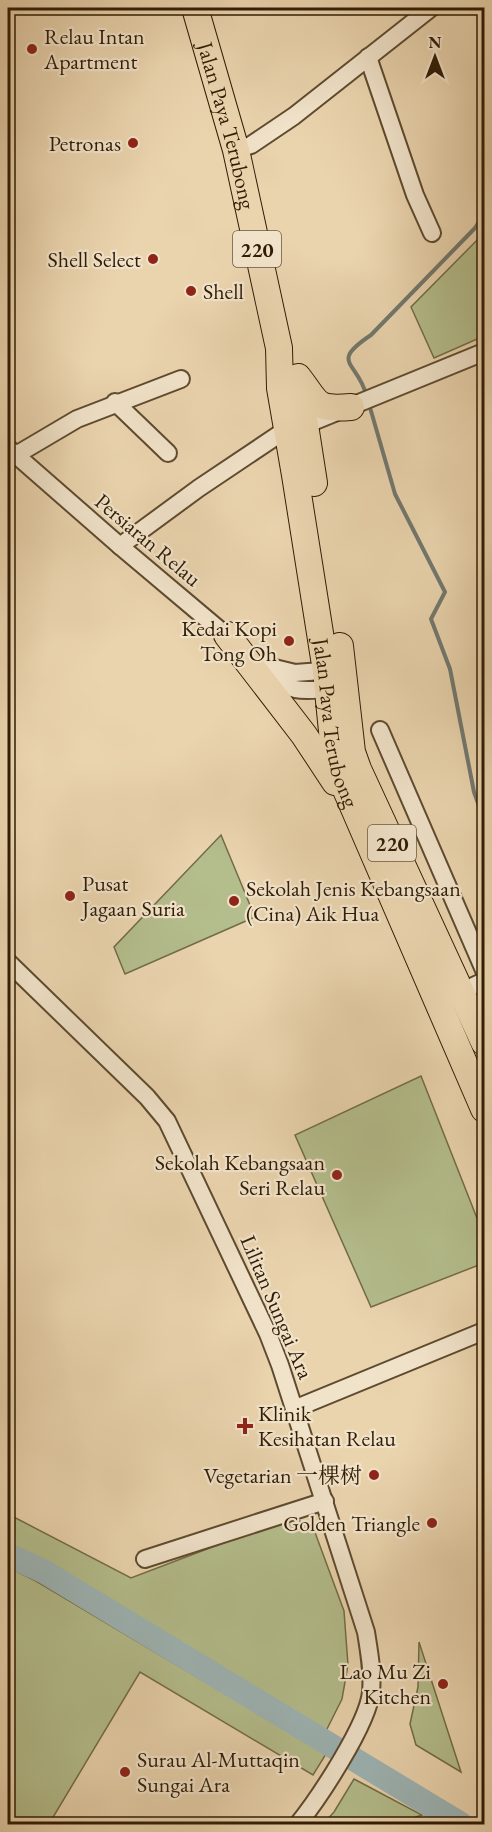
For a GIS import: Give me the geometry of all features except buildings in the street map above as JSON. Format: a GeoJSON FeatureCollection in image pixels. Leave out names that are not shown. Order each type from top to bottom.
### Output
{"type":"FeatureCollection","features":[{"type":"Feature","properties":{"kind":"main road","name":"Jalan Paya Terubong"},"geometry":{"type":"LineString","coordinates":[[197,8],[236,150],[284,356],[279,383],[296,427],[336,679],[352,752],[484,1042]]}},
{"type":"Feature","properties":{"kind":"main road"},"geometry":{"type":"LineString","coordinates":[[284,356],[312,398],[321,406],[330,408],[353,405]]}},
{"type":"Feature","properties":{"kind":"main road"},"geometry":{"type":"LineString","coordinates":[[227,635],[304,735],[354,812]]}},
{"type":"Feature","properties":{"kind":"main road","name":"Jalan Paya Terubong"},"geometry":{"type":"LineString","coordinates":[[336,679],[335,759],[354,812],[484,1109]]}},
{"type":"Feature","properties":{"kind":"street"},"geometry":{"type":"LineString","coordinates":[[236,150],[251,145],[280,126],[431,8]]}},
{"type":"Feature","properties":{"kind":"street"},"geometry":{"type":"LineString","coordinates":[[368,57],[415,195],[432,233]]}},
{"type":"Feature","properties":{"kind":"street"},"geometry":{"type":"LineString","coordinates":[[120,546],[199,488],[296,427],[484,352]]}},
{"type":"Feature","properties":{"kind":"street"},"geometry":{"type":"LineString","coordinates":[[12,452],[115,402],[181,379]]}},
{"type":"Feature","properties":{"kind":"street"},"geometry":{"type":"LineString","coordinates":[[115,402],[168,453]]}},
{"type":"Feature","properties":{"kind":"street","name":"Persiaran Relau"},"geometry":{"type":"LineString","coordinates":[[12,452],[120,546],[262,664],[278,682],[287,688],[303,690],[336,679]]}},
{"type":"Feature","properties":{"kind":"street"},"geometry":{"type":"LineString","coordinates":[[380,730],[484,970]]}},
{"type":"Feature","properties":{"kind":"street","name":"Lilitan Sungai Ara"},"geometry":{"type":"LineString","coordinates":[[8,962],[147,1097],[167,1122],[268,1334],[294,1408],[366,1632],[371,1662],[371,1692],[367,1711],[338,1764],[298,1824]]}},
{"type":"Feature","properties":{"kind":"street"},"geometry":{"type":"LineString","coordinates":[[438,1003],[484,981]]}},
{"type":"Feature","properties":{"kind":"street"},"geometry":{"type":"LineString","coordinates":[[294,1408],[484,1331]]}},
{"type":"Feature","properties":{"kind":"street"},"geometry":{"type":"LineString","coordinates":[[145,1559],[325,1501]]}},
{"type":"Feature","properties":{"kind":"green space"},"geometry":{"type":"Polygon","coordinates":[[[484,233],[484,336],[434,358],[411,307],[484,233]]]}},
{"type":"Feature","properties":{"kind":"green space"},"geometry":{"type":"Polygon","coordinates":[[[221,835],[255,917],[125,974],[114,947],[221,835]]]}},
{"type":"Feature","properties":{"kind":"green space"},"geometry":{"type":"Polygon","coordinates":[[[421,1076],[484,1236],[484,1263],[371,1307],[295,1135],[421,1076]]]}},
{"type":"Feature","properties":{"kind":"green space"},"geometry":{"type":"Polygon","coordinates":[[[8,1514],[131,1578],[291,1517],[313,1527],[344,1611],[348,1665],[342,1699],[326,1731],[35,1556],[8,1543],[8,1514]]]}},
{"type":"Feature","properties":{"kind":"green space"},"geometry":{"type":"Polygon","coordinates":[[[8,1567],[36,1581],[326,1754],[313,1775],[140,1672],[49,1824],[8,1824],[8,1567]]]}},
{"type":"Feature","properties":{"kind":"green space"},"geometry":{"type":"Polygon","coordinates":[[[419,1642],[461,1772],[416,1745],[410,1724],[418,1687],[419,1642]]]}},
{"type":"Feature","properties":{"kind":"green space"},"geometry":{"type":"Polygon","coordinates":[[[354,1779],[422,1815],[395,1824],[323,1824],[334,1812],[354,1779]]]}},
{"type":"Feature","properties":{"kind":"waterway"},"geometry":{"type":"LineString","coordinates":[[366,394],[349,363],[351,351],[371,335],[475,228],[484,214]]}},
{"type":"Feature","properties":{"kind":"waterway"},"geometry":{"type":"LineString","coordinates":[[369,404],[395,494],[445,592],[431,619],[450,669],[474,792],[484,820]]}},
{"type":"Feature","properties":{"kind":"waterway"},"geometry":{"type":"LineString","coordinates":[[8,1555],[43,1571],[461,1824]]}},
{"type":"Feature","properties":{"kind":"place","name":"Relau Intan Apartment"},"geometry":{"type":"Point","coordinates":[32,49]}},
{"type":"Feature","properties":{"kind":"place","name":"Petronas"},"geometry":{"type":"Point","coordinates":[133,143]}},
{"type":"Feature","properties":{"kind":"place","name":"Shell Select"},"geometry":{"type":"Point","coordinates":[153,259]}},
{"type":"Feature","properties":{"kind":"place","name":"Shell"},"geometry":{"type":"Point","coordinates":[191,291]}},
{"type":"Feature","properties":{"kind":"place","name":"Kedai Kopi Tong Oh"},"geometry":{"type":"Point","coordinates":[289,641]}},
{"type":"Feature","properties":{"kind":"place","name":"Pusat Jagaan Suria"},"geometry":{"type":"Point","coordinates":[70,896]}},
{"type":"Feature","properties":{"kind":"place","name":"Sekolah Jenis Kebangsaan (Cina) Aik Hua"},"geometry":{"type":"Point","coordinates":[234,901]}},
{"type":"Feature","properties":{"kind":"place","name":"Sekolah Kebangsaan Seri Relau"},"geometry":{"type":"Point","coordinates":[337,1175]}},
{"type":"Feature","properties":{"kind":"place","name":"Klinik Kesihatan Relau"},"geometry":{"type":"Point","coordinates":[245,1426]}},
{"type":"Feature","properties":{"kind":"place","name":"Vegetarian 一棵树"},"geometry":{"type":"Point","coordinates":[374,1475]}},
{"type":"Feature","properties":{"kind":"place","name":"Golden Triangle"},"geometry":{"type":"Point","coordinates":[432,1523]}},
{"type":"Feature","properties":{"kind":"place","name":"Lao Mu Zi Kitchen"},"geometry":{"type":"Point","coordinates":[443,1684]}},
{"type":"Feature","properties":{"kind":"place","name":"Surau Al-Muttaqin Sungai Ara"},"geometry":{"type":"Point","coordinates":[125,1772]}}]}
